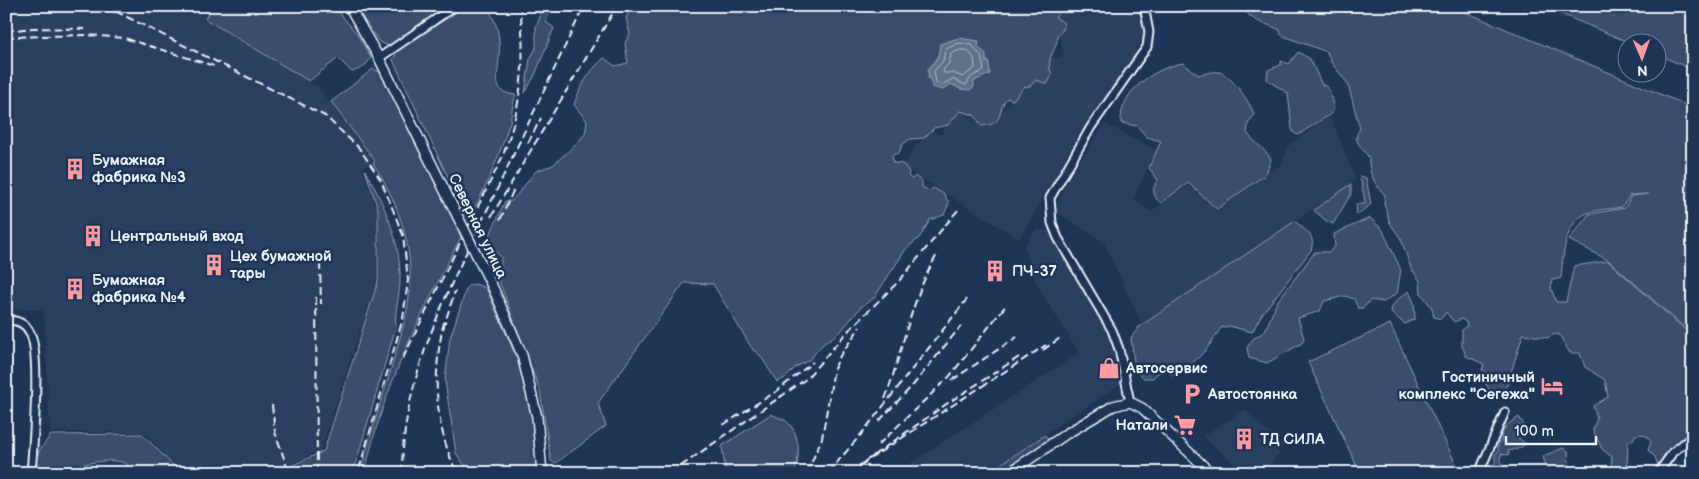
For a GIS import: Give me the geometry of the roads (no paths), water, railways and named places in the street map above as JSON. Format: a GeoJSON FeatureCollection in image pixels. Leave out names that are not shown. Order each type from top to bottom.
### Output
{"type":"FeatureCollection","features":[{"type":"Feature","properties":{"kind":"street","name":"Северная улица"},"geometry":{"type":"LineString","coordinates":[[349,6],[379,58],[444,189],[494,290],[522,355],[537,417],[542,473]]}},
{"type":"Feature","properties":{"kind":"street"},"geometry":{"type":"LineString","coordinates":[[379,58],[455,6]]}},
{"type":"Feature","properties":{"kind":"street"},"geometry":{"type":"LineString","coordinates":[[1130,402],[1119,349],[1112,330],[1058,238],[1052,223],[1050,198],[1074,154],[1147,47],[1149,32],[1144,6]]}},
{"type":"Feature","properties":{"kind":"street"},"geometry":{"type":"LineString","coordinates":[[6,320],[20,321],[25,325],[33,340],[34,392],[31,473]]}},
{"type":"Feature","properties":{"kind":"street"},"geometry":{"type":"LineString","coordinates":[[1009,473],[1066,434],[1113,406],[1130,402],[1142,408],[1211,473]]}},
{"type":"Feature","properties":{"kind":"street"},"geometry":{"type":"LineString","coordinates":[[1479,473],[1505,412]]}},
{"type":"Feature","properties":{"kind":"street"},"geometry":{"type":"LineString","coordinates":[[1658,473],[1673,452],[1693,436]]}},
{"type":"Feature","properties":{"kind":"water"},"geometry":{"type":"Polygon","coordinates":[[[958,38],[979,41],[978,47],[986,54],[986,62],[989,62],[990,74],[974,81],[974,87],[970,90],[961,89],[951,84],[943,90],[932,87],[928,69],[938,58],[940,44],[958,38]]]}},
{"type":"Feature","properties":{"kind":"railway"},"geometry":{"type":"LineString","coordinates":[[105,6],[325,116],[359,148],[381,180],[403,235],[408,280],[403,318],[358,473]]}},
{"type":"Feature","properties":{"kind":"railway"},"geometry":{"type":"LineString","coordinates":[[403,358],[507,145],[517,106],[522,67],[520,6]]}},
{"type":"Feature","properties":{"kind":"railway"},"geometry":{"type":"LineString","coordinates":[[402,473],[404,437],[410,401],[432,331],[461,263],[584,6]]}},
{"type":"Feature","properties":{"kind":"railway"},"geometry":{"type":"LineString","coordinates":[[491,217],[617,6]]}},
{"type":"Feature","properties":{"kind":"railway"},"geometry":{"type":"LineString","coordinates":[[6,31],[33,28],[85,29]]}},
{"type":"Feature","properties":{"kind":"railway"},"geometry":{"type":"LineString","coordinates":[[6,37],[88,35],[124,38],[214,66]]}},
{"type":"Feature","properties":{"kind":"railway"},"geometry":{"type":"LineString","coordinates":[[528,143],[541,118]]}},
{"type":"Feature","properties":{"kind":"railway"},"geometry":{"type":"LineString","coordinates":[[500,220],[514,189]]}},
{"type":"Feature","properties":{"kind":"railway"},"geometry":{"type":"LineString","coordinates":[[671,473],[806,379],[847,332],[899,281],[958,210]]}},
{"type":"Feature","properties":{"kind":"railway"},"geometry":{"type":"LineString","coordinates":[[885,399],[914,306],[938,253]]}},
{"type":"Feature","properties":{"kind":"railway"},"geometry":{"type":"LineString","coordinates":[[320,263],[321,304]]}},
{"type":"Feature","properties":{"kind":"railway"},"geometry":{"type":"LineString","coordinates":[[443,329],[455,291]]}},
{"type":"Feature","properties":{"kind":"railway"},"geometry":{"type":"LineString","coordinates":[[316,297],[317,473]]}},
{"type":"Feature","properties":{"kind":"railway"},"geometry":{"type":"LineString","coordinates":[[828,473],[863,432],[967,299]]}},
{"type":"Feature","properties":{"kind":"railway"},"geometry":{"type":"LineString","coordinates":[[878,445],[949,377],[1007,304]]}},
{"type":"Feature","properties":{"kind":"railway"},"geometry":{"type":"LineString","coordinates":[[444,322],[438,360],[437,399],[449,455],[457,473]]}},
{"type":"Feature","properties":{"kind":"railway"},"geometry":{"type":"LineString","coordinates":[[879,421],[914,384],[961,326]]}},
{"type":"Feature","properties":{"kind":"railway"},"geometry":{"type":"LineString","coordinates":[[807,473],[822,438],[834,369],[840,356],[860,327]]}},
{"type":"Feature","properties":{"kind":"railway"},"geometry":{"type":"LineString","coordinates":[[952,380],[1017,337]]}},
{"type":"Feature","properties":{"kind":"railway"},"geometry":{"type":"LineString","coordinates":[[1043,350],[1060,338]]}},
{"type":"Feature","properties":{"kind":"railway"},"geometry":{"type":"LineString","coordinates":[[1019,357],[945,405],[860,465],[1046,345]]}},
{"type":"Feature","properties":{"kind":"railway"},"geometry":{"type":"LineString","coordinates":[[723,425],[777,391],[813,362]]}},
{"type":"Feature","properties":{"kind":"railway"},"geometry":{"type":"LineString","coordinates":[[272,405],[275,432],[289,473]]}},
{"type":"Feature","properties":{"kind":"railway"},"geometry":{"type":"LineString","coordinates":[[849,473],[866,462]]}},
{"type":"Feature","properties":{"kind":"place","name":"Бумажная фабрика №3"},"geometry":{"type":"Point","coordinates":[75,169]}},
{"type":"Feature","properties":{"kind":"place","name":"Центральный вход"},"geometry":{"type":"Point","coordinates":[93,236]}},
{"type":"Feature","properties":{"kind":"place","name":"Цех бумажной тары"},"geometry":{"type":"Point","coordinates":[214,265]}},
{"type":"Feature","properties":{"kind":"place","name":"ПЧ-37"},"geometry":{"type":"Point","coordinates":[995,271]}},
{"type":"Feature","properties":{"kind":"place","name":"Бумажная фабрика №4"},"geometry":{"type":"Point","coordinates":[75,289]}},
{"type":"Feature","properties":{"kind":"place","name":"Автосервис"},"geometry":{"type":"Point","coordinates":[1109,368]}},
{"type":"Feature","properties":{"kind":"place","name":"Гостиничный комплекс \"Сегежа\""},"geometry":{"type":"Point","coordinates":[1552,386]}},
{"type":"Feature","properties":{"kind":"place","name":"Автостоянка"},"geometry":{"type":"Point","coordinates":[1192,394]}},
{"type":"Feature","properties":{"kind":"place","name":"Натали"},"geometry":{"type":"Point","coordinates":[1185,425]}},
{"type":"Feature","properties":{"kind":"place","name":"ТД СИЛА"},"geometry":{"type":"Point","coordinates":[1244,439]}}]}
